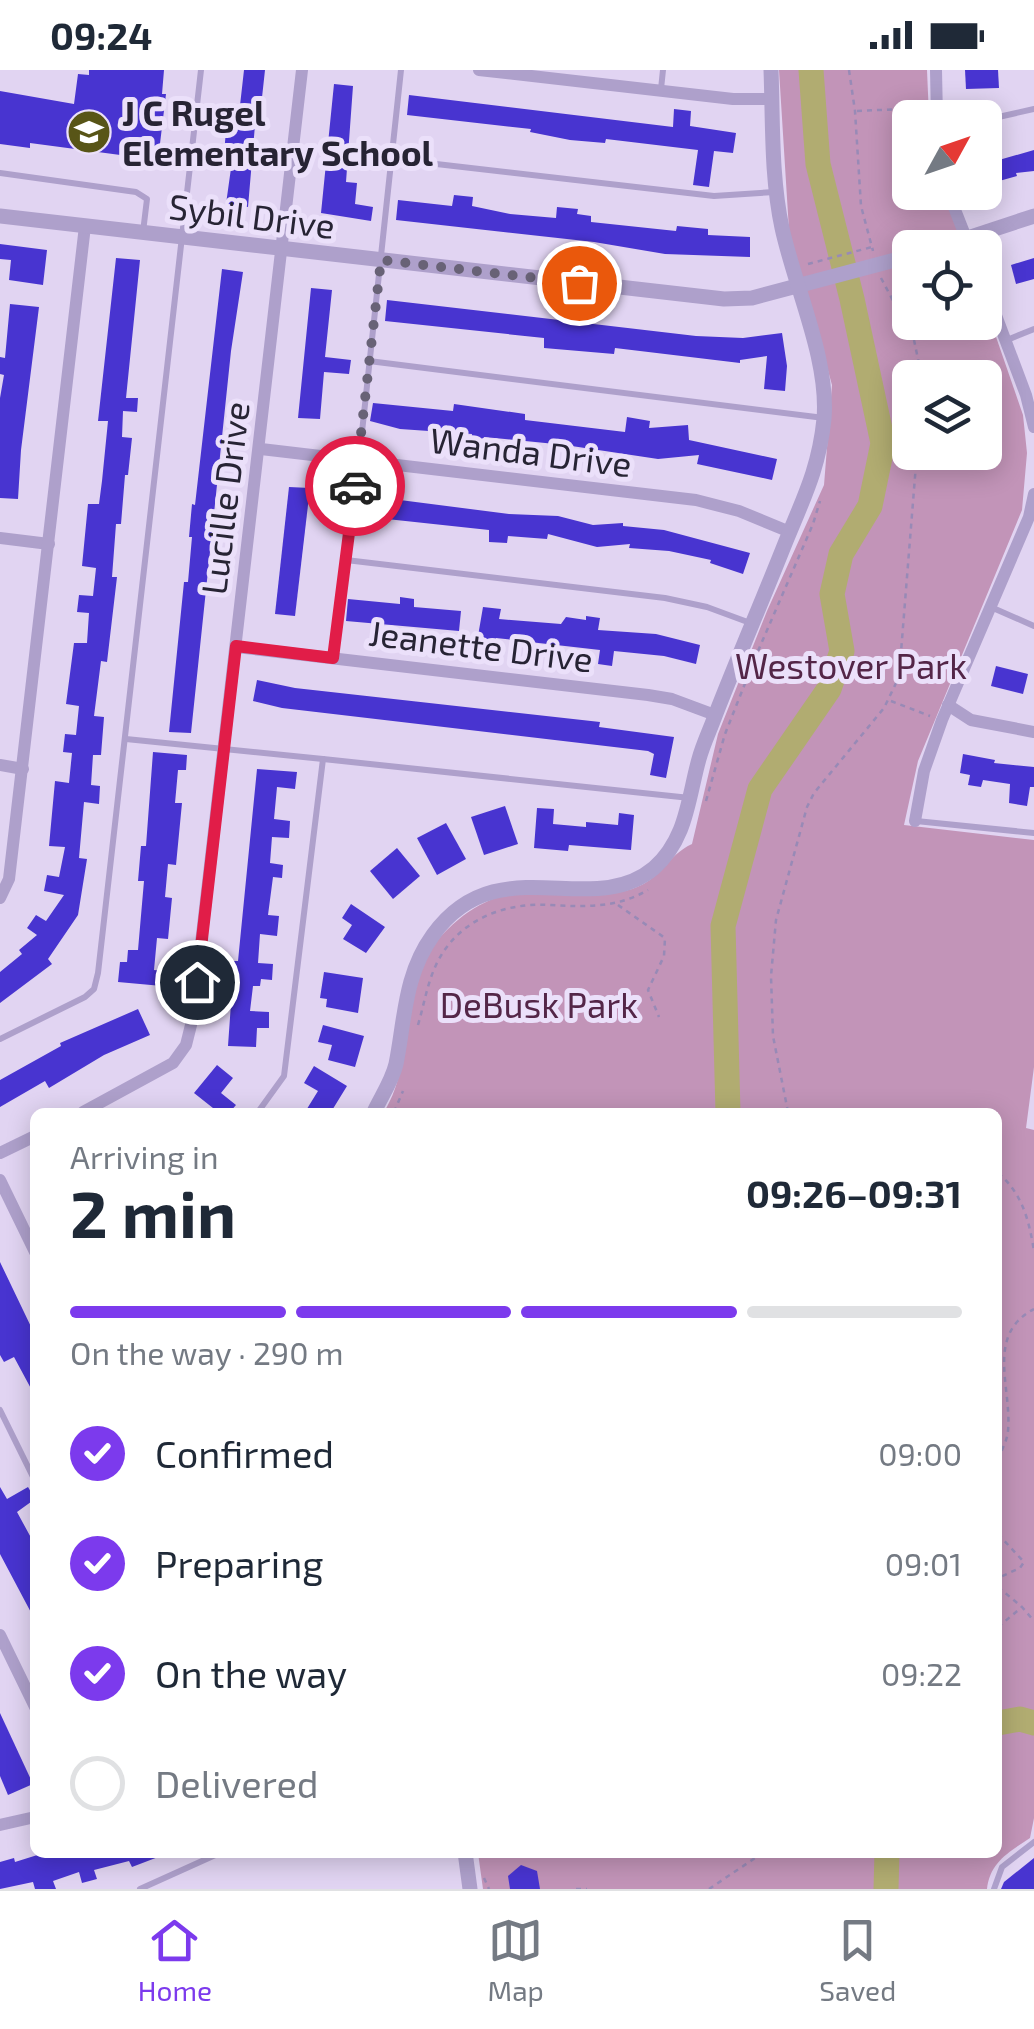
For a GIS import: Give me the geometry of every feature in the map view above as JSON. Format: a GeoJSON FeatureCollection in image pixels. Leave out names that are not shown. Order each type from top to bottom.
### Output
{"type":"FeatureCollection","features":[{"type":"Feature","properties":{"kind":"street","name":"Lucille Drive"},"geometry":{"type":"LineString","coordinates":[[90,1108],[173,1064],[186,1044],[192,1021],[302,70]]}},
{"type":"Feature","properties":{"kind":"street"},"geometry":{"type":"LineString","coordinates":[[478,70],[733,99],[772,98]]}},
{"type":"Feature","properties":{"kind":"street"},"geometry":{"type":"LineString","coordinates":[[376,1108],[395,1069],[409,979],[432,936],[451,914],[481,896],[518,886],[620,886],[652,870],[672,848],[697,803],[700,758],[816,474],[824,418],[824,385],[802,284],[775,192],[771,70]]}},
{"type":"Feature","properties":{"kind":"street"},"geometry":{"type":"LineString","coordinates":[[936,70],[937,100]]}},
{"type":"Feature","properties":{"kind":"street","name":"Sybil Drive"},"geometry":{"type":"LineString","coordinates":[[0,216],[724,299],[752,298],[892,261]]}},
{"type":"Feature","properties":{"kind":"street"},"geometry":{"type":"LineString","coordinates":[[993,230],[1034,216]]}},
{"type":"Feature","properties":{"kind":"street"},"geometry":{"type":"LineString","coordinates":[[0,898],[9,879],[85,226]]}},
{"type":"Feature","properties":{"kind":"street"},"geometry":{"type":"LineString","coordinates":[[1002,328],[1034,427]]}},
{"type":"Feature","properties":{"kind":"street","name":"Wanda Drive"},"geometry":{"type":"LineString","coordinates":[[261,449],[696,500],[790,532]]}},
{"type":"Feature","properties":{"kind":"street"},"geometry":{"type":"LineString","coordinates":[[915,821],[924,771],[942,720],[1032,518],[1034,494]]}},
{"type":"Feature","properties":{"kind":"street"},"geometry":{"type":"LineString","coordinates":[[0,538],[49,544]]}},
{"type":"Feature","properties":{"kind":"street","name":"Jeanette Drive"},"geometry":{"type":"LineString","coordinates":[[236,646],[648,695],[672,699],[715,715]]}},
{"type":"Feature","properties":{"kind":"street"},"geometry":{"type":"LineString","coordinates":[[948,706],[970,720],[1034,732]]}},
{"type":"Feature","properties":{"kind":"street"},"geometry":{"type":"LineString","coordinates":[[0,766],[22,769]]}},
{"type":"Feature","properties":{"kind":"street"},"geometry":{"type":"LineString","coordinates":[[0,1153],[30,1138]]}},
{"type":"Feature","properties":{"kind":"street"},"geometry":{"type":"LineString","coordinates":[[0,1180],[30,1242]]}},
{"type":"Feature","properties":{"kind":"street"},"geometry":{"type":"LineString","coordinates":[[0,1635],[30,1698]]}},
{"type":"Feature","properties":{"kind":"street"},"geometry":{"type":"LineString","coordinates":[[0,1824],[30,1818]]}},
{"type":"Feature","properties":{"kind":"street"},"geometry":{"type":"LineString","coordinates":[[466,1858],[470,1889]]}},
{"type":"Feature","properties":{"kind":"lane"},"geometry":{"type":"LineString","coordinates":[[0,1039],[86,997],[94,989],[201,70]]}},
{"type":"Feature","properties":{"kind":"lane"},"geometry":{"type":"LineString","coordinates":[[333,658],[359,460],[401,70]]}},
{"type":"Feature","properties":{"kind":"lane"},"geometry":{"type":"LineString","coordinates":[[660,90],[663,70]]}},
{"type":"Feature","properties":{"kind":"lane"},"geometry":{"type":"LineString","coordinates":[[1002,116],[1034,109]]}},
{"type":"Feature","properties":{"kind":"lane"},"geometry":{"type":"LineString","coordinates":[[392,159],[714,196],[775,192]]}},
{"type":"Feature","properties":{"kind":"lane"},"geometry":{"type":"LineString","coordinates":[[0,173],[136,192],[147,199],[143,233]]}},
{"type":"Feature","properties":{"kind":"lane"},"geometry":{"type":"LineString","coordinates":[[1007,340],[1034,329]]}},
{"type":"Feature","properties":{"kind":"lane"},"geometry":{"type":"LineString","coordinates":[[370,361],[824,418]]}},
{"type":"Feature","properties":{"kind":"lane"},"geometry":{"type":"LineString","coordinates":[[346,560],[665,598],[707,607],[753,624]]}},
{"type":"Feature","properties":{"kind":"lane"},"geometry":{"type":"LineString","coordinates":[[992,608],[1034,626]]}},
{"type":"Feature","properties":{"kind":"lane"},"geometry":{"type":"LineString","coordinates":[[126,739],[697,803]]}},
{"type":"Feature","properties":{"kind":"lane"},"geometry":{"type":"LineString","coordinates":[[261,1108],[284,1076],[323,760]]}},
{"type":"Feature","properties":{"kind":"lane"},"geometry":{"type":"LineString","coordinates":[[915,821],[1034,834]]}},
{"type":"Feature","properties":{"kind":"lane"},"geometry":{"type":"LineString","coordinates":[[0,1410],[30,1472]]}},
{"type":"Feature","properties":{"kind":"lane"},"geometry":{"type":"LineString","coordinates":[[994,1889],[1002,1867],[1034,1842]]}},
{"type":"Feature","properties":{"kind":"lane"},"geometry":{"type":"LineString","coordinates":[[140,1889],[209,1858]]}},
{"type":"Feature","properties":{"kind":"path"},"geometry":{"type":"LineString","coordinates":[[849,70],[861,206],[876,266],[914,340],[918,360]]}},
{"type":"Feature","properties":{"kind":"path"},"geometry":{"type":"LineString","coordinates":[[855,111],[892,110]]}},
{"type":"Feature","properties":{"kind":"path"},"geometry":{"type":"LineString","coordinates":[[808,264],[872,247]]}},
{"type":"Feature","properties":{"kind":"path"},"geometry":{"type":"LineString","coordinates":[[787,1108],[771,1008],[776,920],[814,793],[890,700],[902,660],[916,470]]}},
{"type":"Feature","properties":{"kind":"path"},"geometry":{"type":"LineString","coordinates":[[755,658],[814,524]]}},
{"type":"Feature","properties":{"kind":"path"},"geometry":{"type":"LineString","coordinates":[[697,803],[749,673]]}},
{"type":"Feature","properties":{"kind":"path"},"geometry":{"type":"LineString","coordinates":[[890,700],[942,720]]}},
{"type":"Feature","properties":{"kind":"path"},"geometry":{"type":"LineString","coordinates":[[416,1033],[438,961],[450,942],[483,917],[525,904],[617,904],[649,890]]}},
{"type":"Feature","properties":{"kind":"path"},"geometry":{"type":"LineString","coordinates":[[617,904],[664,938],[664,956],[648,990],[659,1017]]}},
{"type":"Feature","properties":{"kind":"path"},"geometry":{"type":"LineString","coordinates":[[396,1108],[406,1083]]}},
{"type":"Feature","properties":{"kind":"path"},"geometry":{"type":"LineString","coordinates":[[1002,1177],[1024,1207],[1034,1251]]}},
{"type":"Feature","properties":{"kind":"path"},"geometry":{"type":"LineString","coordinates":[[1002,1449],[1009,1428],[1004,1342],[1013,1325],[1034,1310]]}},
{"type":"Feature","properties":{"kind":"path"},"geometry":{"type":"LineString","coordinates":[[1002,1538],[1024,1562],[1002,1576]]}},
{"type":"Feature","properties":{"kind":"path"},"geometry":{"type":"LineString","coordinates":[[1002,1590],[1034,1621]]}},
{"type":"Feature","properties":{"kind":"path"},"geometry":{"type":"LineString","coordinates":[[1002,1624],[1022,1607]]}},
{"type":"Feature","properties":{"kind":"path"},"geometry":{"type":"LineString","coordinates":[[709,1889],[755,1858]]}},
{"type":"Feature","properties":{"kind":"path"},"geometry":{"type":"LineString","coordinates":[[576,1889],[587,1889]]}},
{"type":"Feature","properties":{"kind":"green space"},"geometry":{"type":"Polygon","coordinates":[[[779,70],[927,70],[928,100],[892,100],[892,210],[952,210],[959,230],[892,230],[892,340],[997,340],[1023,415],[1027,453],[1022,510],[918,761],[904,825],[1034,840],[1034,1067],[1026,1128],[1034,1130],[1034,1818],[1030,1838],[996,1865],[987,1889],[483,1889],[479,1858],[1002,1858],[1002,1108],[386,1108],[399,1075],[418,976],[432,948],[458,920],[479,905],[506,895],[595,895],[632,889],[651,879],[692,844],[718,734],[767,611],[824,485],[832,385],[789,230],[779,70]]]}},
{"type":"Feature","properties":{"kind":"building"},"geometry":{"type":"Polygon","coordinates":[[[89,70],[164,70],[162,94],[166,94],[158,160],[30,143],[30,148],[0,144],[0,91],[74,104],[78,74],[89,75],[89,70]]]}},
{"type":"Feature","properties":{"kind":"building"},"geometry":{"type":"Polygon","coordinates":[[[244,70],[265,70],[259,125],[255,125],[248,207],[226,204],[233,154],[224,153],[226,131],[237,132],[244,70]]]}},
{"type":"Feature","properties":{"kind":"building"},"geometry":{"type":"Polygon","coordinates":[[[965,70],[998,70],[999,88],[966,89],[965,70]]]}},
{"type":"Feature","properties":{"kind":"building"},"geometry":{"type":"Polygon","coordinates":[[[334,84],[353,86],[346,182],[357,183],[355,204],[373,207],[371,221],[321,213],[334,84]]]}},
{"type":"Feature","properties":{"kind":"building"},"geometry":{"type":"Polygon","coordinates":[[[409,95],[673,127],[674,109],[691,111],[690,126],[736,133],[733,153],[714,151],[709,187],[693,185],[698,150],[606,139],[605,143],[570,140],[530,132],[531,129],[407,115],[409,95]]]}},
{"type":"Feature","properties":{"kind":"building"},"geometry":{"type":"Polygon","coordinates":[[[1034,150],[1034,171],[1016,173],[1017,176],[1002,180],[1002,159],[1034,150]]]}},
{"type":"Feature","properties":{"kind":"building"},"geometry":{"type":"Polygon","coordinates":[[[454,195],[473,197],[472,206],[510,214],[556,218],[557,207],[578,209],[577,214],[591,216],[591,222],[676,231],[677,226],[708,229],[708,235],[750,237],[750,257],[665,254],[594,242],[396,220],[398,200],[452,206],[454,195]]]}},
{"type":"Feature","properties":{"kind":"building"},"geometry":{"type":"Polygon","coordinates":[[[0,244],[47,250],[43,285],[9,280],[11,260],[0,259],[0,244]]]}},
{"type":"Feature","properties":{"kind":"building"},"geometry":{"type":"Polygon","coordinates":[[[116,258],[140,260],[126,398],[138,398],[137,412],[123,411],[122,437],[132,438],[121,524],[116,524],[112,577],[117,577],[107,662],[101,661],[94,716],[104,717],[101,755],[93,755],[91,785],[100,786],[99,804],[84,802],[79,858],[87,859],[78,915],[48,959],[52,964],[0,1003],[0,972],[37,935],[27,928],[36,915],[46,921],[64,895],[44,891],[47,875],[59,877],[65,847],[49,846],[55,781],[69,783],[72,753],[63,752],[65,734],[76,735],[79,706],[66,704],[74,643],[87,643],[89,613],[77,612],[79,595],[93,596],[96,568],[82,566],[88,504],[99,504],[102,481],[108,421],[98,421],[116,258]]]}},
{"type":"Feature","properties":{"kind":"building"},"geometry":{"type":"Polygon","coordinates":[[[1034,258],[1034,279],[1016,284],[1011,265],[1034,258]]]}},
{"type":"Feature","properties":{"kind":"building"},"geometry":{"type":"Polygon","coordinates":[[[222,269],[243,272],[231,351],[191,733],[169,732],[184,582],[188,582],[192,504],[195,505],[222,269]]]}},
{"type":"Feature","properties":{"kind":"building"},"geometry":{"type":"Polygon","coordinates":[[[311,288],[332,290],[325,357],[351,360],[349,374],[324,372],[320,419],[298,418],[311,288]]]}},
{"type":"Feature","properties":{"kind":"building"},"geometry":{"type":"Polygon","coordinates":[[[387,300],[696,336],[743,338],[782,333],[787,366],[785,391],[764,389],[767,356],[740,363],[615,348],[614,354],[544,348],[544,338],[385,321],[387,300]]]}},
{"type":"Feature","properties":{"kind":"building"},"geometry":{"type":"Polygon","coordinates":[[[10,304],[39,307],[18,499],[0,498],[0,398],[4,375],[0,374],[0,357],[5,358],[10,304]]]}},
{"type":"Feature","properties":{"kind":"building"},"geometry":{"type":"Polygon","coordinates":[[[373,403],[453,411],[454,404],[525,414],[525,420],[625,432],[627,417],[650,421],[649,428],[688,425],[689,440],[777,459],[772,480],[697,464],[699,455],[658,459],[484,437],[482,455],[470,454],[472,434],[400,429],[370,421],[373,403]]]}},
{"type":"Feature","properties":{"kind":"building"},"geometry":{"type":"Polygon","coordinates":[[[289,487],[310,488],[295,616],[275,614],[289,487]]]}},
{"type":"Feature","properties":{"kind":"building"},"geometry":{"type":"Polygon","coordinates":[[[361,495],[509,514],[558,516],[593,525],[623,523],[750,553],[743,574],[710,563],[711,560],[629,548],[630,544],[597,547],[548,534],[547,539],[508,536],[507,543],[489,542],[489,530],[359,516],[361,495]]]}},
{"type":"Feature","properties":{"kind":"building"},"geometry":{"type":"Polygon","coordinates":[[[400,597],[414,599],[414,607],[461,611],[459,631],[346,621],[348,599],[400,604],[400,597]]]}},
{"type":"Feature","properties":{"kind":"building"},"geometry":{"type":"Polygon","coordinates":[[[483,607],[501,609],[499,619],[561,624],[566,617],[600,618],[598,630],[656,634],[700,645],[696,664],[614,651],[612,666],[598,664],[600,650],[496,638],[494,651],[483,649],[484,637],[478,636],[483,607]]]}},
{"type":"Feature","properties":{"kind":"building"},"geometry":{"type":"Polygon","coordinates":[[[996,666],[1028,674],[1023,694],[991,686],[996,666]]]}},
{"type":"Feature","properties":{"kind":"building"},"geometry":{"type":"Polygon","coordinates":[[[257,680],[295,688],[600,722],[599,727],[674,737],[666,778],[650,775],[654,754],[648,751],[282,708],[253,701],[257,680]]]}},
{"type":"Feature","properties":{"kind":"building"},"geometry":{"type":"Polygon","coordinates":[[[153,752],[187,755],[186,770],[178,770],[175,803],[182,803],[176,865],[168,864],[165,897],[172,898],[168,939],[157,938],[154,970],[163,971],[162,986],[118,982],[120,962],[127,962],[128,950],[138,950],[144,881],[138,881],[141,846],[146,846],[153,752]]]}},
{"type":"Feature","properties":{"kind":"building"},"geometry":{"type":"Polygon","coordinates":[[[963,754],[995,760],[994,763],[1034,767],[1034,787],[1030,787],[1027,806],[1009,803],[1010,784],[983,780],[981,787],[968,785],[970,775],[960,773],[963,754]]]}},
{"type":"Feature","properties":{"kind":"building"},"geometry":{"type":"Polygon","coordinates":[[[257,769],[297,772],[295,789],[277,787],[274,819],[290,821],[289,838],[272,837],[270,863],[283,865],[282,878],[273,877],[268,915],[279,916],[277,936],[260,934],[258,963],[273,964],[272,980],[261,979],[260,986],[253,986],[250,1011],[269,1012],[269,1028],[257,1028],[256,1047],[228,1046],[234,961],[238,961],[257,769]]]}},
{"type":"Feature","properties":{"kind":"building"},"geometry":{"type":"Polygon","coordinates":[[[505,806],[518,844],[484,855],[471,817],[505,806]]]}},
{"type":"Feature","properties":{"kind":"building"},"geometry":{"type":"Polygon","coordinates":[[[537,808],[554,809],[553,824],[586,827],[586,822],[618,825],[619,813],[634,815],[631,850],[569,845],[568,851],[534,848],[537,808]]]}},
{"type":"Feature","properties":{"kind":"building"},"geometry":{"type":"Polygon","coordinates":[[[446,823],[466,859],[437,875],[417,838],[446,823]]]}},
{"type":"Feature","properties":{"kind":"building"},"geometry":{"type":"Polygon","coordinates":[[[397,848],[420,876],[393,899],[370,871],[397,848]]]}},
{"type":"Feature","properties":{"kind":"building"},"geometry":{"type":"Polygon","coordinates":[[[351,904],[385,927],[366,953],[343,939],[352,925],[342,918],[351,904]]]}},
{"type":"Feature","properties":{"kind":"building"},"geometry":{"type":"Polygon","coordinates":[[[324,972],[363,978],[358,1013],[326,1007],[327,999],[320,998],[324,972]]]}},
{"type":"Feature","properties":{"kind":"building"},"geometry":{"type":"Polygon","coordinates":[[[138,1009],[150,1035],[104,1055],[49,1088],[45,1081],[0,1107],[0,1080],[61,1046],[60,1043],[138,1009]]]}},
{"type":"Feature","properties":{"kind":"building"},"geometry":{"type":"Polygon","coordinates":[[[323,1025],[364,1036],[355,1067],[328,1060],[332,1045],[318,1042],[323,1025]]]}},
{"type":"Feature","properties":{"kind":"building"},"geometry":{"type":"Polygon","coordinates":[[[217,1065],[233,1078],[221,1093],[236,1105],[213,1108],[194,1093],[217,1065]]]}},
{"type":"Feature","properties":{"kind":"building"},"geometry":{"type":"Polygon","coordinates":[[[314,1066],[347,1086],[333,1108],[307,1108],[318,1091],[304,1083],[314,1066]]]}},
{"type":"Feature","properties":{"kind":"building"},"geometry":{"type":"Polygon","coordinates":[[[0,1262],[30,1325],[30,1387],[14,1357],[4,1362],[0,1355],[0,1262]]]}},
{"type":"Feature","properties":{"kind":"building"},"geometry":{"type":"Polygon","coordinates":[[[0,1487],[7,1499],[28,1487],[30,1503],[17,1512],[30,1536],[30,1611],[0,1554],[0,1487]]]}},
{"type":"Feature","properties":{"kind":"building"},"geometry":{"type":"Polygon","coordinates":[[[0,1713],[30,1785],[8,1795],[0,1776],[0,1713]]]}},
{"type":"Feature","properties":{"kind":"building"},"geometry":{"type":"Polygon","coordinates":[[[30,1857],[156,1858],[132,1867],[129,1861],[94,1870],[97,1879],[82,1883],[79,1872],[53,1881],[56,1889],[35,1889],[33,1882],[0,1889],[0,1862],[14,1858],[15,1862],[30,1857]]]}},
{"type":"Feature","properties":{"kind":"building"},"geometry":{"type":"Polygon","coordinates":[[[1034,1858],[1034,1889],[1001,1889],[1004,1882],[1034,1858]]]}},
{"type":"Feature","properties":{"kind":"building"},"geometry":{"type":"Polygon","coordinates":[[[521,1865],[537,1871],[540,1889],[510,1889],[508,1876],[521,1865]]]}},
{"type":"Feature","properties":{"kind":"waterway"},"geometry":{"type":"LineString","coordinates":[[728,1108],[723,926],[760,789],[829,689],[842,651],[832,594],[841,554],[870,506],[883,443],[818,164],[811,70]]}},
{"type":"Feature","properties":{"kind":"waterway"},"geometry":{"type":"LineString","coordinates":[[1002,1722],[1020,1719],[1034,1723]]}},
{"type":"Feature","properties":{"kind":"waterway"},"geometry":{"type":"LineString","coordinates":[[886,1889],[887,1858]]}},
{"type":"Feature","properties":{"kind":"way so far"},"geometry":{"type":"LineString","coordinates":[[355,486],[381,260],[579,283]]}},
{"type":"Feature","properties":{"kind":"place","name":"J C Rugel Elementary School"},"geometry":{"type":"Point","coordinates":[89,132]}},
{"type":"Feature","properties":{"kind":"route"},"geometry":{"type":"LineString","coordinates":[[197,982],[236,646],[333,658],[355,486]]}},
{"type":"Feature","properties":{"kind":"park label","name":"Westover Park"},"geometry":{"type":"Point","coordinates":[851,665]}},
{"type":"Feature","properties":{"kind":"park label","name":"DeBusk Park"},"geometry":{"type":"Point","coordinates":[539,1004]}}]}
